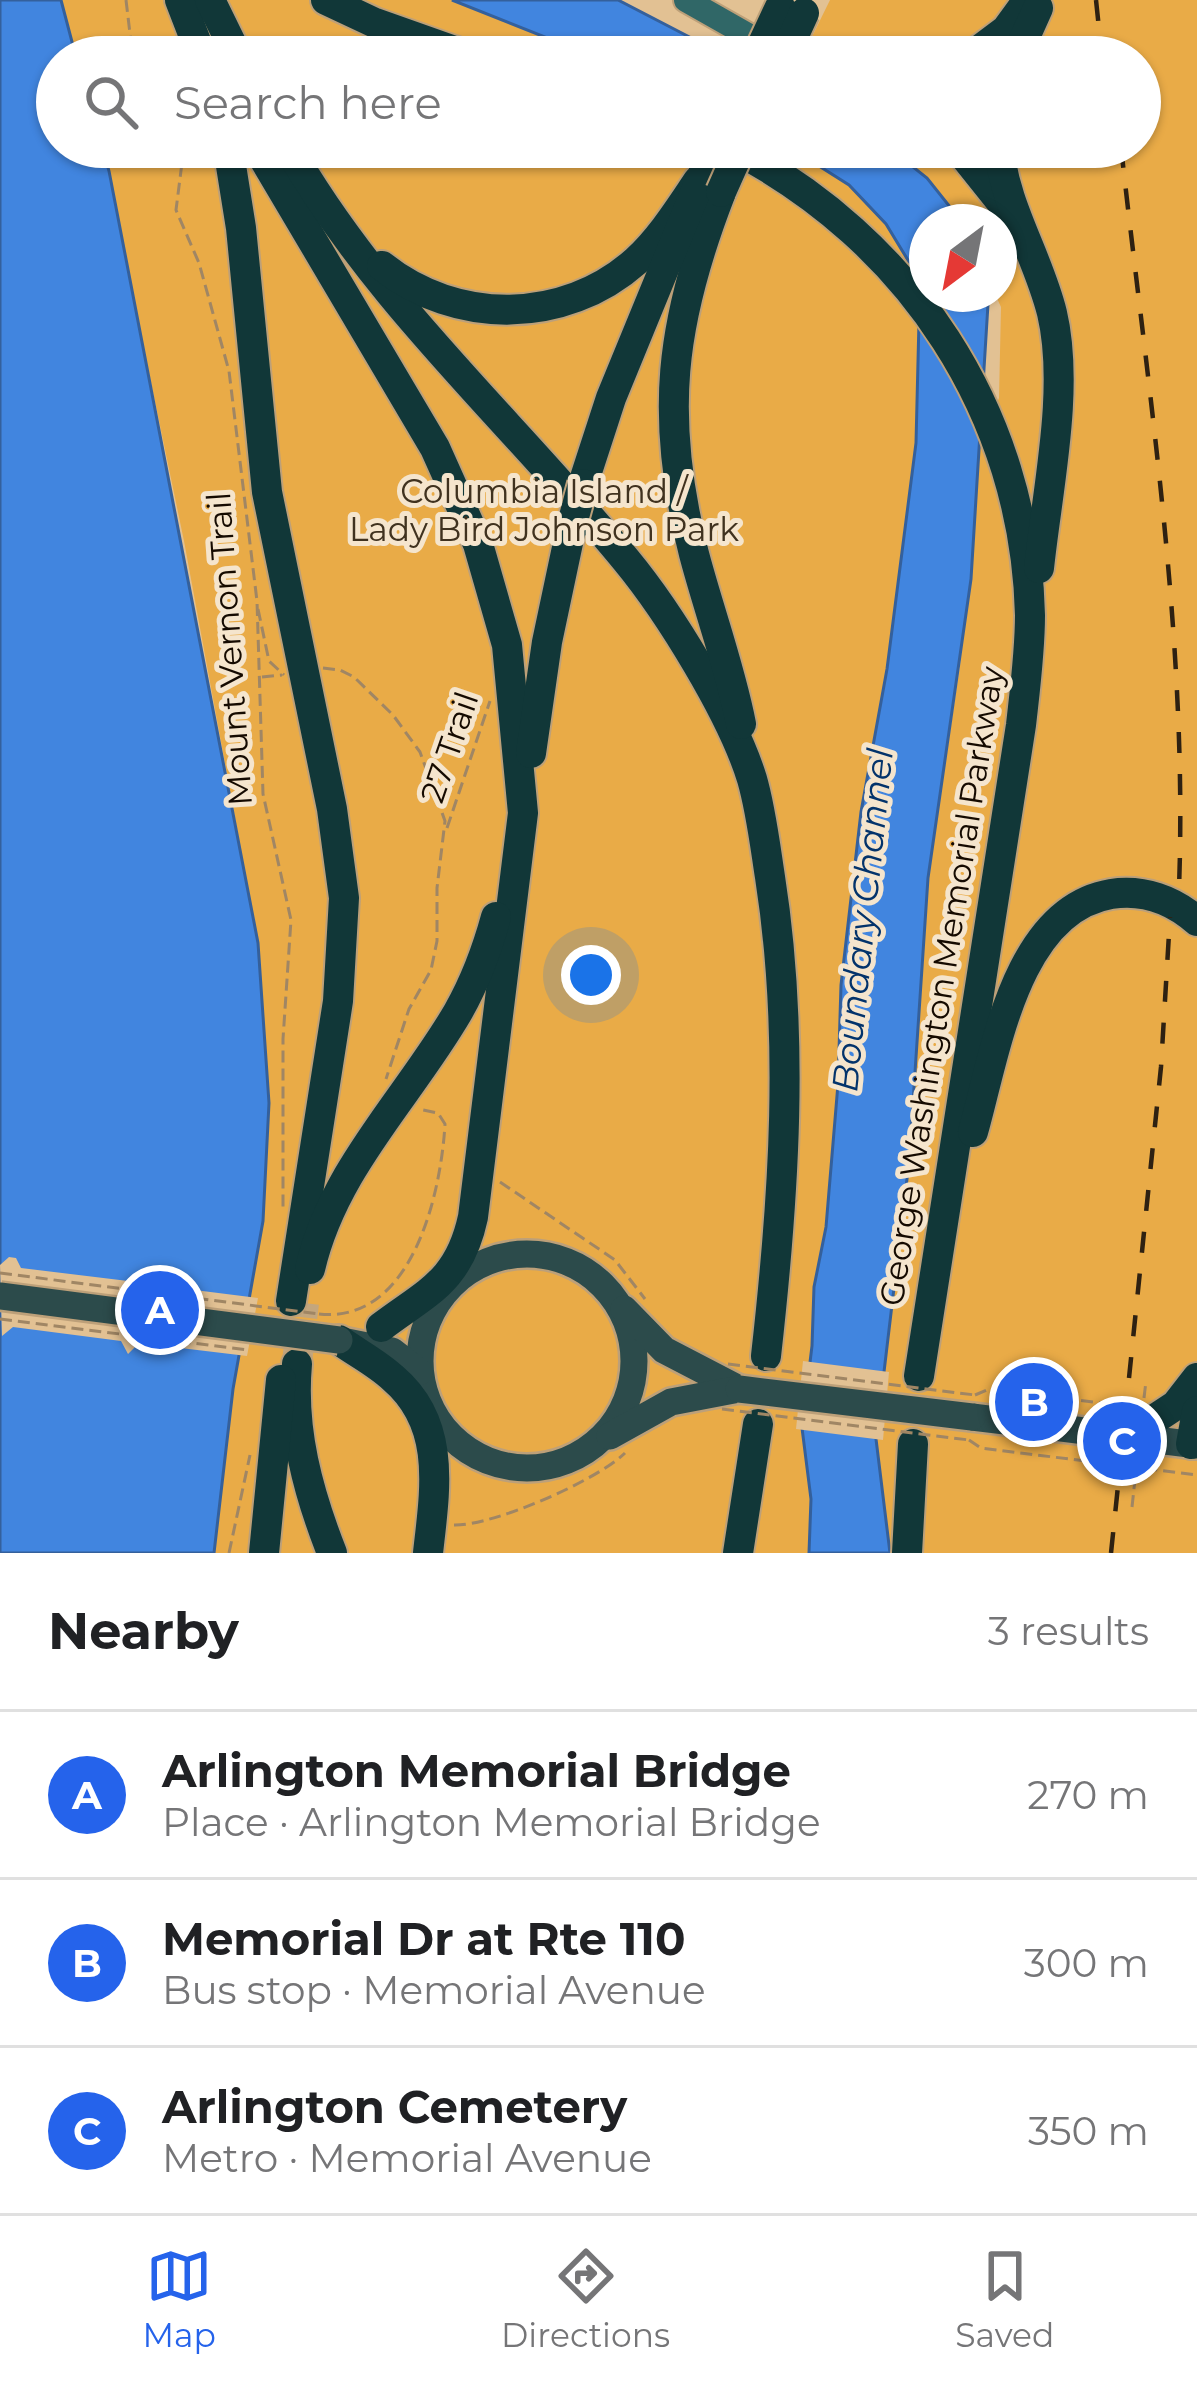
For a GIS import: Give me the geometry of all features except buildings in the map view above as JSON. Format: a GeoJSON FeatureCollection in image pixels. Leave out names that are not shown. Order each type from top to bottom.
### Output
{"type":"FeatureCollection","features":[{"type":"Feature","properties":{"kind":"highway"},"geometry":{"type":"LineString","coordinates":[[326,0],[412,36]]}},
{"type":"Feature","properties":{"kind":"highway"},"geometry":{"type":"LineString","coordinates":[[191,3],[200,36]]}},
{"type":"Feature","properties":{"kind":"highway"},"geometry":{"type":"LineString","coordinates":[[191,3],[220,36]]}},
{"type":"Feature","properties":{"kind":"highway"},"geometry":{"type":"LineString","coordinates":[[782,36],[798,4]]}},
{"type":"Feature","properties":{"kind":"highway"},"geometry":{"type":"LineString","coordinates":[[998,36],[1035,5]]}},
{"type":"Feature","properties":{"kind":"highway"},"geometry":{"type":"LineString","coordinates":[[1010,36],[1035,5]]}},
{"type":"Feature","properties":{"kind":"highway"},"geometry":{"type":"LineString","coordinates":[[1024,36],[1035,5]]}},
{"type":"Feature","properties":{"kind":"highway"},"geometry":{"type":"LineString","coordinates":[[232,168],[242,228],[267,492],[332,809],[344,898],[338,1001],[305,1306]]}},
{"type":"Feature","properties":{"kind":"highway"},"geometry":{"type":"LineString","coordinates":[[270,168],[404,393],[478,544],[507,645],[523,813]]}},
{"type":"Feature","properties":{"kind":"highway"},"geometry":{"type":"LineString","coordinates":[[301,168],[343,234],[406,313],[643,580],[692,658],[752,777]]}},
{"type":"Feature","properties":{"kind":"highway"},"geometry":{"type":"LineString","coordinates":[[712,168],[676,342],[673,437],[686,518],[739,714],[777,921],[785,1044],[781,1191],[766,1356]]}},
{"type":"Feature","properties":{"kind":"highway"},"geometry":{"type":"LineString","coordinates":[[343,234],[400,280],[426,294],[474,308],[526,309],[577,296],[620,274],[725,168]]}},
{"type":"Feature","properties":{"kind":"highway","name":"George Washington Memorial Parkway"},"geometry":{"type":"LineString","coordinates":[[766,168],[814,197],[878,252],[950,343],[994,432],[1019,516],[1030,618],[1016,763],[919,1376]]}},
{"type":"Feature","properties":{"kind":"highway"},"geometry":{"type":"LineString","coordinates":[[973,168],[1022,231]]}},
{"type":"Feature","properties":{"kind":"highway"},"geometry":{"type":"LineString","coordinates":[[1002,168],[1052,312],[1058,365],[1051,461],[1030,618]]}},
{"type":"Feature","properties":{"kind":"highway"},"geometry":{"type":"LineString","coordinates":[[473,1266],[482,1220],[523,813],[547,641],[572,524],[611,398],[710,187]]}},
{"type":"Feature","properties":{"kind":"highway"},"geometry":{"type":"LineString","coordinates":[[305,1306],[314,1252],[329,1210],[361,1154],[461,1007],[484,956],[519,848]]}},
{"type":"Feature","properties":{"kind":"highway"},"geometry":{"type":"LineString","coordinates":[[937,1246],[1010,1002],[1031,956],[1049,931],[1084,903],[1119,893],[1161,898],[1197,922]]}},
{"type":"Feature","properties":{"kind":"highway"},"geometry":{"type":"LineString","coordinates":[[381,1327],[430,1294],[454,1265],[484,1181]]}},
{"type":"Feature","properties":{"kind":"highway"},"geometry":{"type":"LineString","coordinates":[[339,1340],[398,1381],[421,1412],[433,1442],[440,1511]]}},
{"type":"Feature","properties":{"kind":"highway"},"geometry":{"type":"LineString","coordinates":[[265,1553],[290,1363],[300,1450],[332,1553]]}},
{"type":"Feature","properties":{"kind":"highway"},"geometry":{"type":"LineString","coordinates":[[1129,1436],[1176,1405],[1197,1378]]}},
{"type":"Feature","properties":{"kind":"highway"},"geometry":{"type":"LineString","coordinates":[[1194,1444],[1197,1411]]}},
{"type":"Feature","properties":{"kind":"highway"},"geometry":{"type":"LineString","coordinates":[[428,1553],[440,1511],[445,1467],[435,1418]]}},
{"type":"Feature","properties":{"kind":"highway"},"geometry":{"type":"LineString","coordinates":[[738,1553],[758,1424]]}},
{"type":"Feature","properties":{"kind":"highway"},"geometry":{"type":"LineString","coordinates":[[907,1553],[913,1444]]}},
{"type":"Feature","properties":{"kind":"main road"},"geometry":{"type":"LineString","coordinates":[[339,1340],[418,1315],[473,1266],[518,1252],[561,1258],[590,1273],[634,1305],[664,1350],[724,1386],[1194,1444]]}},
{"type":"Feature","properties":{"kind":"main road"},"geometry":{"type":"LineString","coordinates":[[446,1293],[425,1330],[419,1372],[435,1418],[471,1450],[514,1470],[556,1467],[658,1407],[724,1386]]}},
{"type":"Feature","properties":{"kind":"main road"},"geometry":{"type":"LineString","coordinates":[[0,1296],[339,1340],[392,1351],[419,1372]]}},
{"type":"Feature","properties":{"kind":"main road"},"geometry":{"type":"LineString","coordinates":[[596,1444],[618,1414],[630,1379],[634,1305]]}},
{"type":"Feature","properties":{"kind":"street"},"geometry":{"type":"LineString","coordinates":[[686,0],[741,36]]}},
{"type":"Feature","properties":{"kind":"path"},"geometry":{"type":"LineString","coordinates":[[126,0],[130,36]]}},
{"type":"Feature","properties":{"kind":"path","name":"Mount Vernon Trail"},"geometry":{"type":"LineString","coordinates":[[181,168],[176,210],[199,262],[230,371],[256,601],[263,794],[291,920],[283,1039],[283,1215]]}},
{"type":"Feature","properties":{"kind":"path"},"geometry":{"type":"LineString","coordinates":[[256,601],[269,661],[284,675]]}},
{"type":"Feature","properties":{"kind":"path"},"geometry":{"type":"LineString","coordinates":[[312,670],[330,668],[354,677],[392,715],[420,752],[441,808],[445,835],[437,888],[437,941],[431,970],[409,1009],[386,1076],[388,1087]]}},
{"type":"Feature","properties":{"kind":"path"},"geometry":{"type":"LineString","coordinates":[[259,677],[294,673]]}},
{"type":"Feature","properties":{"kind":"path","name":"27 Trail"},"geometry":{"type":"LineString","coordinates":[[445,835],[495,687]]}},
{"type":"Feature","properties":{"kind":"path"},"geometry":{"type":"LineString","coordinates":[[0,1273],[354,1313],[376,1301],[404,1266],[436,1196],[445,1124],[437,1113],[410,1106]]}},
{"type":"Feature","properties":{"kind":"path"},"geometry":{"type":"LineString","coordinates":[[484,1181],[608,1255],[632,1280],[634,1305]]}},
{"type":"Feature","properties":{"kind":"path"},"geometry":{"type":"LineString","coordinates":[[0,1319],[246,1350]]}},
{"type":"Feature","properties":{"kind":"path"},"geometry":{"type":"LineString","coordinates":[[724,1386],[972,1417]]}},
{"type":"Feature","properties":{"kind":"path"},"geometry":{"type":"LineString","coordinates":[[724,1386],[972,1417]]}},
{"type":"Feature","properties":{"kind":"path"},"geometry":{"type":"LineString","coordinates":[[1148,1409],[988,1389],[972,1417],[981,1448],[1197,1475]]}},
{"type":"Feature","properties":{"kind":"path"},"geometry":{"type":"LineString","coordinates":[[440,1511],[480,1523],[589,1479],[633,1444]]}},
{"type":"Feature","properties":{"kind":"green space"},"geometry":{"type":"Polygon","coordinates":[[[61,0],[452,0],[542,36],[70,36],[61,0]]]}},
{"type":"Feature","properties":{"kind":"green space"},"geometry":{"type":"Polygon","coordinates":[[[830,0],[1197,0],[1197,1553],[874,1553],[876,1439],[909,1162],[928,878],[960,666],[980,440],[999,398],[1001,312],[1017,312],[1017,204],[948,204],[914,168],[1161,168],[1161,36],[812,36],[830,0]]]}},
{"type":"Feature","properties":{"kind":"green space","name":"Columbia Island / Lady Bird Johnson Park"},"geometry":{"type":"Polygon","coordinates":[[[106,168],[822,168],[849,185],[886,224],[909,262],[909,312],[919,312],[916,443],[887,669],[861,812],[841,985],[826,1227],[814,1287],[802,1428],[811,1499],[809,1553],[214,1553],[233,1389],[263,1221],[269,1103],[258,943],[184,541],[106,168]]]}},
{"type":"Feature","properties":{"kind":"water"},"geometry":{"type":"Polygon","coordinates":[[[0,0],[61,0],[70,36],[36,36],[36,168],[109,171],[258,943],[269,1103],[263,1221],[233,1389],[214,1553],[0,1553],[0,0]]]}},
{"type":"Feature","properties":{"kind":"water"},"geometry":{"type":"Polygon","coordinates":[[[452,0],[618,0],[687,36],[542,36],[452,0]]]}},
{"type":"Feature","properties":{"kind":"water"},"geometry":{"type":"Polygon","coordinates":[[[822,168],[914,168],[948,204],[909,204],[909,262],[886,224],[849,185],[822,168]]]}},
{"type":"Feature","properties":{"kind":"water","name":"Boundary Channel"},"geometry":{"type":"Polygon","coordinates":[[[919,312],[988,312],[971,579],[928,878],[909,1162],[876,1439],[890,1553],[809,1553],[811,1499],[802,1428],[814,1287],[826,1227],[841,985],[861,812],[887,669],[916,443],[919,312]]]}},
{"type":"Feature","properties":{"kind":"pier"},"geometry":{"type":"Polygon","coordinates":[[[9,1257],[16,1258],[21,1268],[128,1281],[137,1273],[147,1284],[258,1298],[247,1356],[139,1343],[128,1354],[121,1341],[13,1327],[2,1336],[0,1265],[9,1257]]]}},
{"type":"Feature","properties":{"kind":"pier"},"geometry":{"type":"Polygon","coordinates":[[[803,1361],[889,1372],[883,1440],[796,1429],[803,1361]]]}},
{"type":"Feature","properties":{"kind":"tunnel"},"geometry":{"type":"LineString","coordinates":[[297,1362],[304,1303]]}},
{"type":"Feature","properties":{"kind":"railway"},"geometry":{"type":"LineString","coordinates":[[1096,0],[1100,36]]}},
{"type":"Feature","properties":{"kind":"railway"},"geometry":{"type":"LineString","coordinates":[[1124,168],[1172,610],[1178,702],[1179,888]]}},
{"type":"Feature","properties":{"kind":"railway"},"geometry":{"type":"LineString","coordinates":[[1129,1378],[1161,1067],[1170,917]]}},
{"type":"Feature","properties":{"kind":"railway"},"geometry":{"type":"LineString","coordinates":[[1111,1553],[1118,1486]]}},
{"type":"Feature","properties":{"kind":"place","name":"Arlington Memorial Bridge"},"geometry":{"type":"Point","coordinates":[160,1310]}},
{"type":"Feature","properties":{"kind":"place","name":"Memorial Dr at Rte 110"},"geometry":{"type":"Point","coordinates":[1034,1402]}},
{"type":"Feature","properties":{"kind":"place","name":"Arlington Cemetery"},"geometry":{"type":"Point","coordinates":[1122,1441]}}]}
